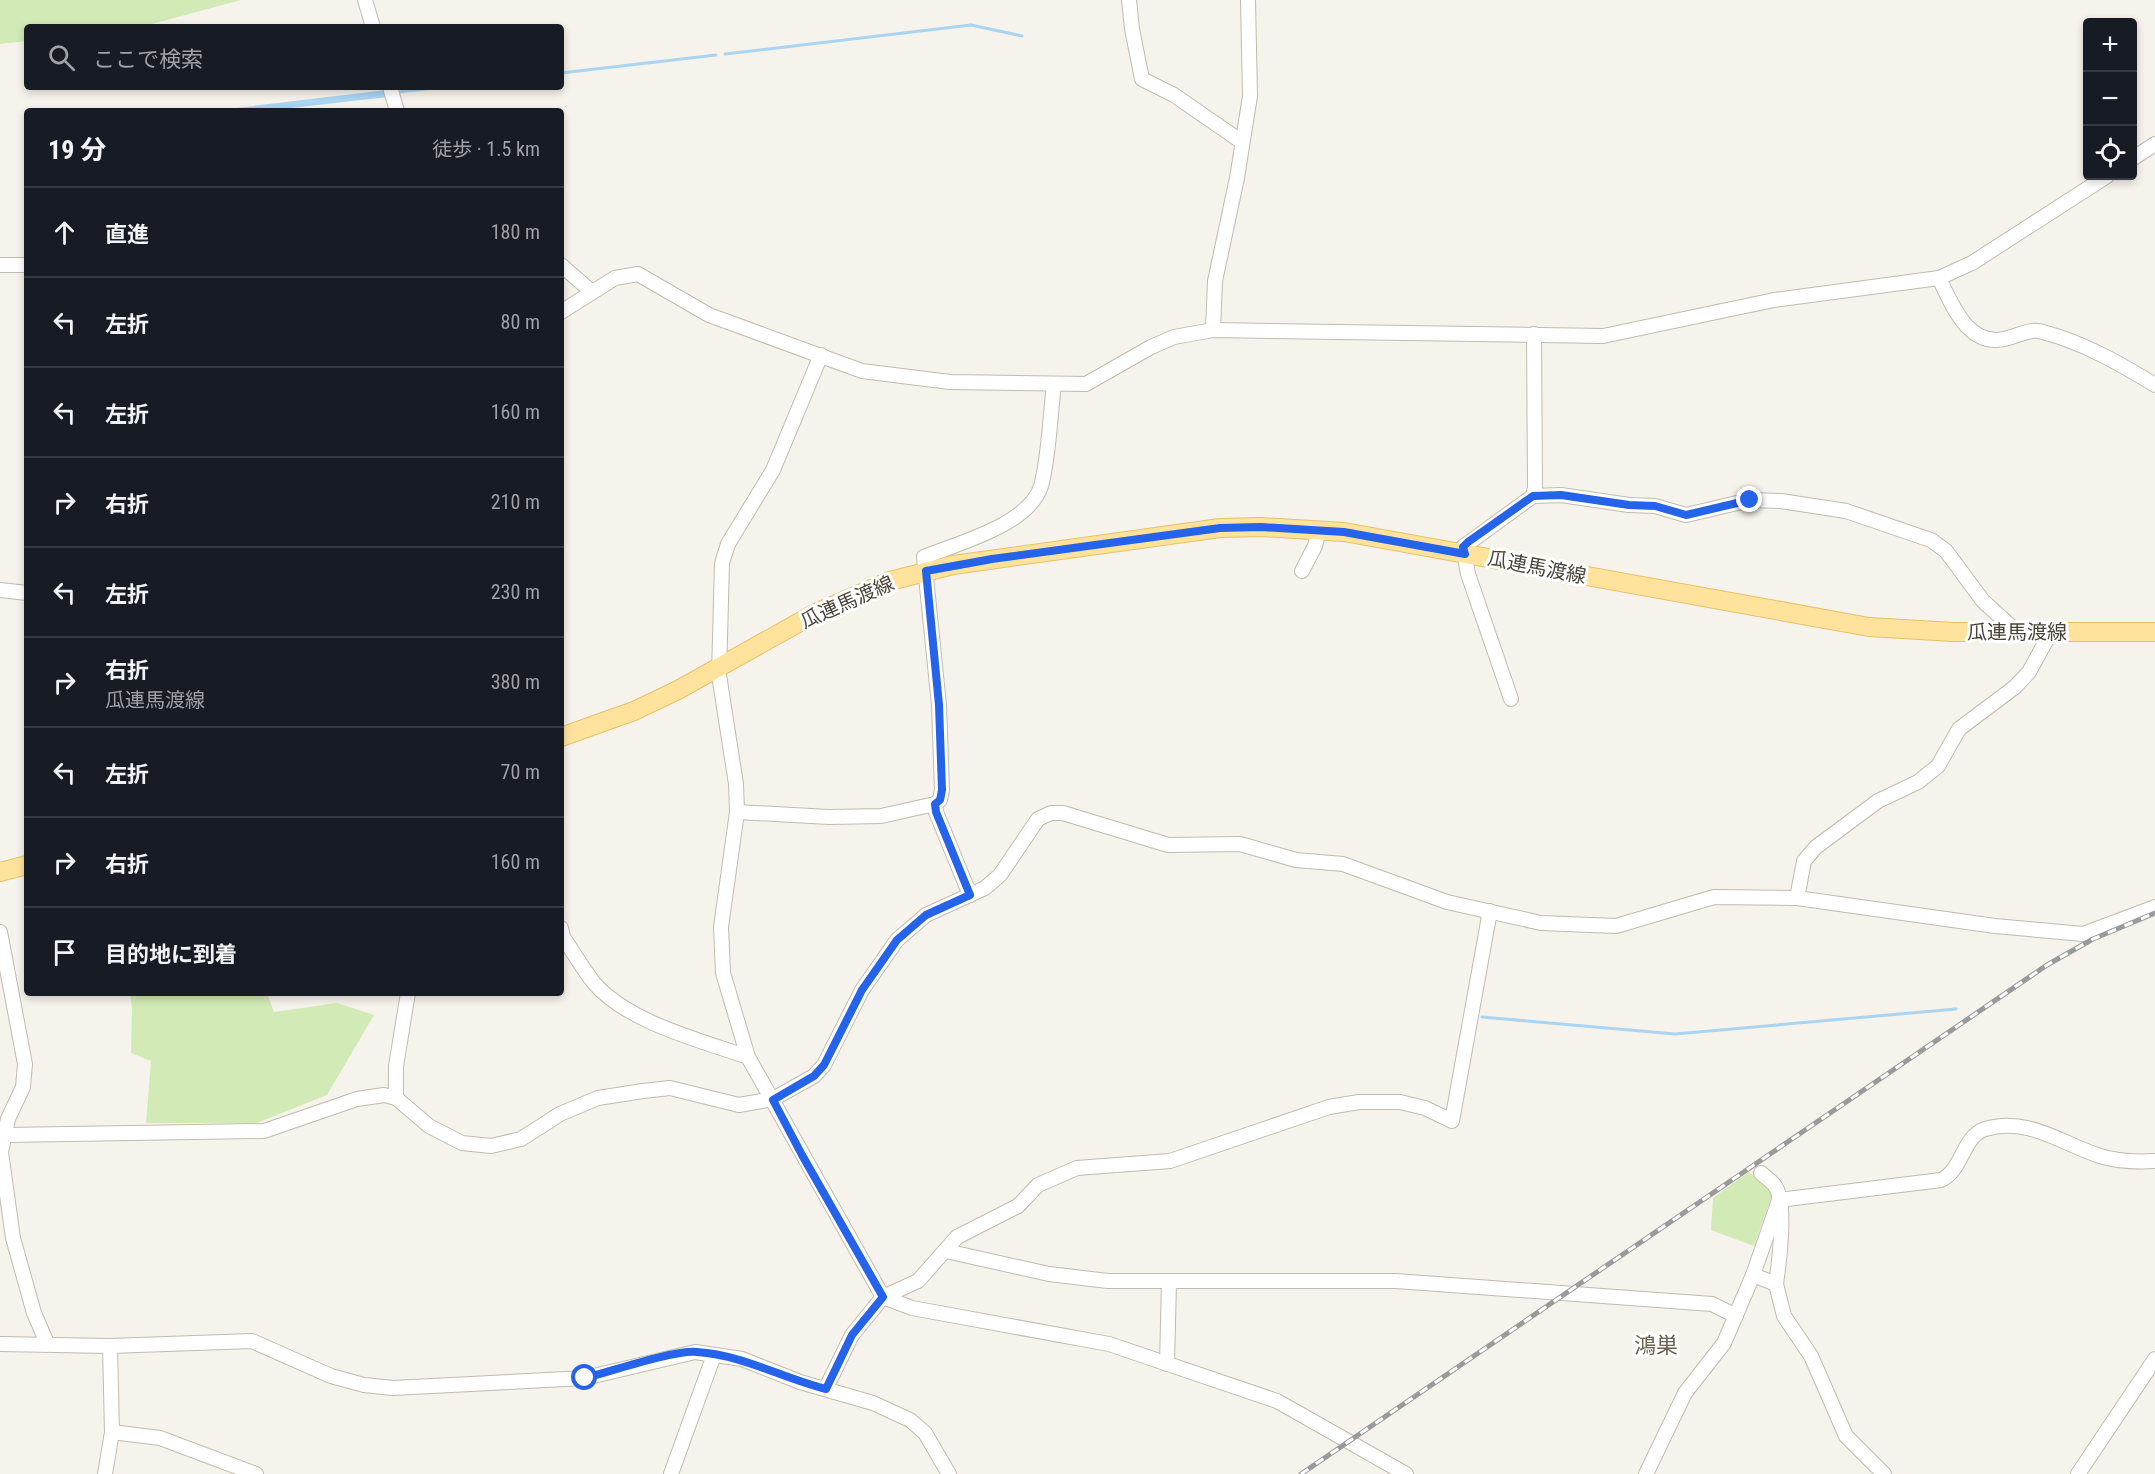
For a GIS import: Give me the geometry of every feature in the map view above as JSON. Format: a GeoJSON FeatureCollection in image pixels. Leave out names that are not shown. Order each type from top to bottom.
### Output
{"type":"FeatureCollection","features":[{"type":"Feature","properties":{"kind":"main road","name":"瓜連馬渡線"},"geometry":{"type":"LineString","coordinates":[[564,736],[634,711],[848,598],[890,581],[926,571],[992,559],[1220,528],[1319,530],[1869,627],[1953,632],[2155,632]]}},
{"type":"Feature","properties":{"kind":"main road"},"geometry":{"type":"LineString","coordinates":[[0,872],[24,867]]}},
{"type":"Feature","properties":{"kind":"street"},"geometry":{"type":"LineString","coordinates":[[365,0],[372,24]]}},
{"type":"Feature","properties":{"kind":"street"},"geometry":{"type":"LineString","coordinates":[[1129,0],[1142,79],[1174,95],[1242,142]]}},
{"type":"Feature","properties":{"kind":"street"},"geometry":{"type":"LineString","coordinates":[[1213,330],[1215,281],[1237,178],[1250,96],[1248,0]]}},
{"type":"Feature","properties":{"kind":"street"},"geometry":{"type":"LineString","coordinates":[[391,90],[397,108]]}},
{"type":"Feature","properties":{"kind":"street"},"geometry":{"type":"LineString","coordinates":[[2137,156],[2155,144]]}},
{"type":"Feature","properties":{"kind":"street"},"geometry":{"type":"LineString","coordinates":[[564,310],[615,278],[638,274],[709,315],[862,370],[913,379],[1054,385],[1086,384],[1174,337],[1213,330],[1603,336],[1774,300],[1939,278],[1972,262],[2101,180]]}},
{"type":"Feature","properties":{"kind":"street"},"geometry":{"type":"LineString","coordinates":[[0,265],[24,265]]}},
{"type":"Feature","properties":{"kind":"street"},"geometry":{"type":"LineString","coordinates":[[564,268],[592,292]]}},
{"type":"Feature","properties":{"kind":"street"},"geometry":{"type":"LineString","coordinates":[[1939,278],[1959,320],[1980,335],[1995,340],[2005,339],[2026,331],[2040,330],[2103,355],[2155,385]]}},
{"type":"Feature","properties":{"kind":"street"},"geometry":{"type":"LineString","coordinates":[[1533,496],[1535,488],[1534,334]]}},
{"type":"Feature","properties":{"kind":"street"},"geometry":{"type":"LineString","coordinates":[[820,355],[773,470],[728,544],[722,563],[720,690],[736,784],[737,812],[721,927],[723,973],[748,1057],[883,1297],[912,1308],[1109,1344],[1277,1401],[1406,1474]]}},
{"type":"Feature","properties":{"kind":"street"},"geometry":{"type":"LineString","coordinates":[[737,812],[829,817],[881,816],[935,804],[940,800],[942,790],[939,705],[924,557],[994,529],[1022,513],[1030,504],[1040,488],[1054,385]]}},
{"type":"Feature","properties":{"kind":"street"},"geometry":{"type":"LineString","coordinates":[[1511,699],[1468,574],[1463,547],[1533,496],[1561,495],[1629,505],[1655,506],[1686,515],[1766,499],[1846,511],[1923,537],[1947,551],[1983,602],[2017,632]]}},
{"type":"Feature","properties":{"kind":"street"},"geometry":{"type":"LineString","coordinates":[[1302,571],[1315,546],[1319,530]]}},
{"type":"Feature","properties":{"kind":"street"},"geometry":{"type":"LineString","coordinates":[[0,590],[24,593]]}},
{"type":"Feature","properties":{"kind":"street"},"geometry":{"type":"LineString","coordinates":[[1797,898],[1804,861],[1816,847],[1878,801],[1918,782],[1938,766],[1959,729],[2015,687],[2029,672],[2050,632]]}},
{"type":"Feature","properties":{"kind":"street"},"geometry":{"type":"LineString","coordinates":[[935,804],[936,812],[970,895]]}},
{"type":"Feature","properties":{"kind":"street"},"geometry":{"type":"LineString","coordinates":[[6,1136],[264,1131],[357,1099],[384,1095],[396,1098],[429,1126],[462,1143],[491,1146],[521,1139],[560,1114],[598,1098],[632,1092],[670,1088],[739,1105],[773,1100],[814,1076],[824,1065],[862,990],[897,940],[926,915],[985,888],[1000,875],[1038,819],[1051,813],[1063,813],[1168,845],[1240,844],[1296,860],[1343,864],[1447,902],[1541,923],[1616,926],[1714,897],[1797,898],[1995,926],[2083,934],[2155,907]]}},
{"type":"Feature","properties":{"kind":"street"},"geometry":{"type":"LineString","coordinates":[[826,1389],[852,1335],[883,1297],[918,1281],[957,1237],[1018,1206],[1038,1185],[1077,1168],[1116,1163],[1170,1161],[1329,1107],[1359,1102],[1400,1102],[1425,1108],[1452,1121],[1490,910]]}},
{"type":"Feature","properties":{"kind":"street"},"geometry":{"type":"LineString","coordinates":[[0,932],[24,1064],[23,1087],[8,1119],[1,1152],[13,1238],[34,1313],[47,1343]]}},
{"type":"Feature","properties":{"kind":"street"},"geometry":{"type":"LineString","coordinates":[[564,938],[596,985],[633,1013],[668,1029],[748,1057]]}},
{"type":"Feature","properties":{"kind":"street"},"geometry":{"type":"LineString","coordinates":[[396,1098],[396,1066],[408,996]]}},
{"type":"Feature","properties":{"kind":"street"},"geometry":{"type":"LineString","coordinates":[[1779,1200],[1941,1180],[1951,1175],[1973,1136],[1983,1130],[1999,1126],[2032,1128],[2100,1156],[2129,1162],[2155,1161]]}},
{"type":"Feature","properties":{"kind":"street"},"geometry":{"type":"LineString","coordinates":[[1761,1173],[1776,1186],[1779,1200],[1782,1243],[1776,1284],[1784,1316],[1811,1356],[1846,1436],[1884,1474]]}},
{"type":"Feature","properties":{"kind":"street"},"geometry":{"type":"LineString","coordinates":[[1646,1474],[1685,1393],[1724,1342],[1753,1275],[1779,1200]]}},
{"type":"Feature","properties":{"kind":"street"},"geometry":{"type":"LineString","coordinates":[[946,1251],[1049,1274],[1108,1281],[1396,1281],[1713,1305],[1736,1316]]}},
{"type":"Feature","properties":{"kind":"street"},"geometry":{"type":"LineString","coordinates":[[1753,1275],[1776,1284]]}},
{"type":"Feature","properties":{"kind":"street"},"geometry":{"type":"LineString","coordinates":[[1167,1364],[1169,1282]]}},
{"type":"Feature","properties":{"kind":"street"},"geometry":{"type":"LineString","coordinates":[[0,1344],[47,1343],[110,1346],[252,1341],[332,1376],[364,1385],[393,1388],[585,1378],[676,1355],[695,1352],[714,1354],[742,1359],[800,1382],[873,1403],[910,1420],[925,1433],[949,1474]]}},
{"type":"Feature","properties":{"kind":"street"},"geometry":{"type":"LineString","coordinates":[[105,1474],[112,1432],[110,1346]]}},
{"type":"Feature","properties":{"kind":"street"},"geometry":{"type":"LineString","coordinates":[[671,1474],[714,1354]]}},
{"type":"Feature","properties":{"kind":"street"},"geometry":{"type":"LineString","coordinates":[[2078,1474],[2155,1359]]}},
{"type":"Feature","properties":{"kind":"street"},"geometry":{"type":"LineString","coordinates":[[112,1432],[160,1438],[256,1474]]}},
{"type":"Feature","properties":{"kind":"green space"},"geometry":{"type":"Polygon","coordinates":[[[0,0],[241,0],[152,24],[24,24],[24,41],[0,44],[0,0]]]}},
{"type":"Feature","properties":{"kind":"green space"},"geometry":{"type":"Polygon","coordinates":[[[130,996],[268,996],[274,1012],[337,1003],[374,1015],[327,1095],[257,1123],[146,1123],[151,1061],[131,1053],[130,996]]]}},
{"type":"Feature","properties":{"kind":"green space"},"geometry":{"type":"Polygon","coordinates":[[[1749,1172],[1773,1192],[1754,1246],[1711,1230],[1713,1198],[1749,1172]]]}},
{"type":"Feature","properties":{"kind":"water"},"geometry":{"type":"Polygon","coordinates":[[[387,90],[388,97],[291,108],[236,108],[387,90]]]}},
{"type":"Feature","properties":{"kind":"waterway"},"geometry":{"type":"LineString","coordinates":[[725,54],[971,25],[1022,36]]}},
{"type":"Feature","properties":{"kind":"waterway"},"geometry":{"type":"LineString","coordinates":[[564,73],[716,55]]}},
{"type":"Feature","properties":{"kind":"waterway"},"geometry":{"type":"LineString","coordinates":[[398,92],[415,90]]}},
{"type":"Feature","properties":{"kind":"waterway"},"geometry":{"type":"LineString","coordinates":[[1482,1017],[1675,1034],[1956,1009]]}},
{"type":"Feature","properties":{"kind":"railway"},"geometry":{"type":"LineString","coordinates":[[1301,1474],[2047,965],[2093,939],[2155,913]]}},
{"type":"Feature","properties":{"kind":"district","name":"鴻巣"},"geometry":{"type":"Point","coordinates":[1656,1345]}},
{"type":"Feature","properties":{"kind":"route"},"geometry":{"type":"LineString","coordinates":[[585,1378],[695,1352],[742,1359],[800,1382],[826,1389],[852,1335],[883,1297],[773,1100],[814,1076],[824,1065],[862,990],[897,940],[926,915],[970,895],[936,812],[935,804],[940,800],[942,790],[939,705],[926,571],[992,559],[1220,528],[1261,527],[1344,532],[1465,554],[1463,547],[1468,542],[1517,505],[1533,496],[1561,495],[1629,505],[1655,506],[1686,515],[1750,500]]}}]}
